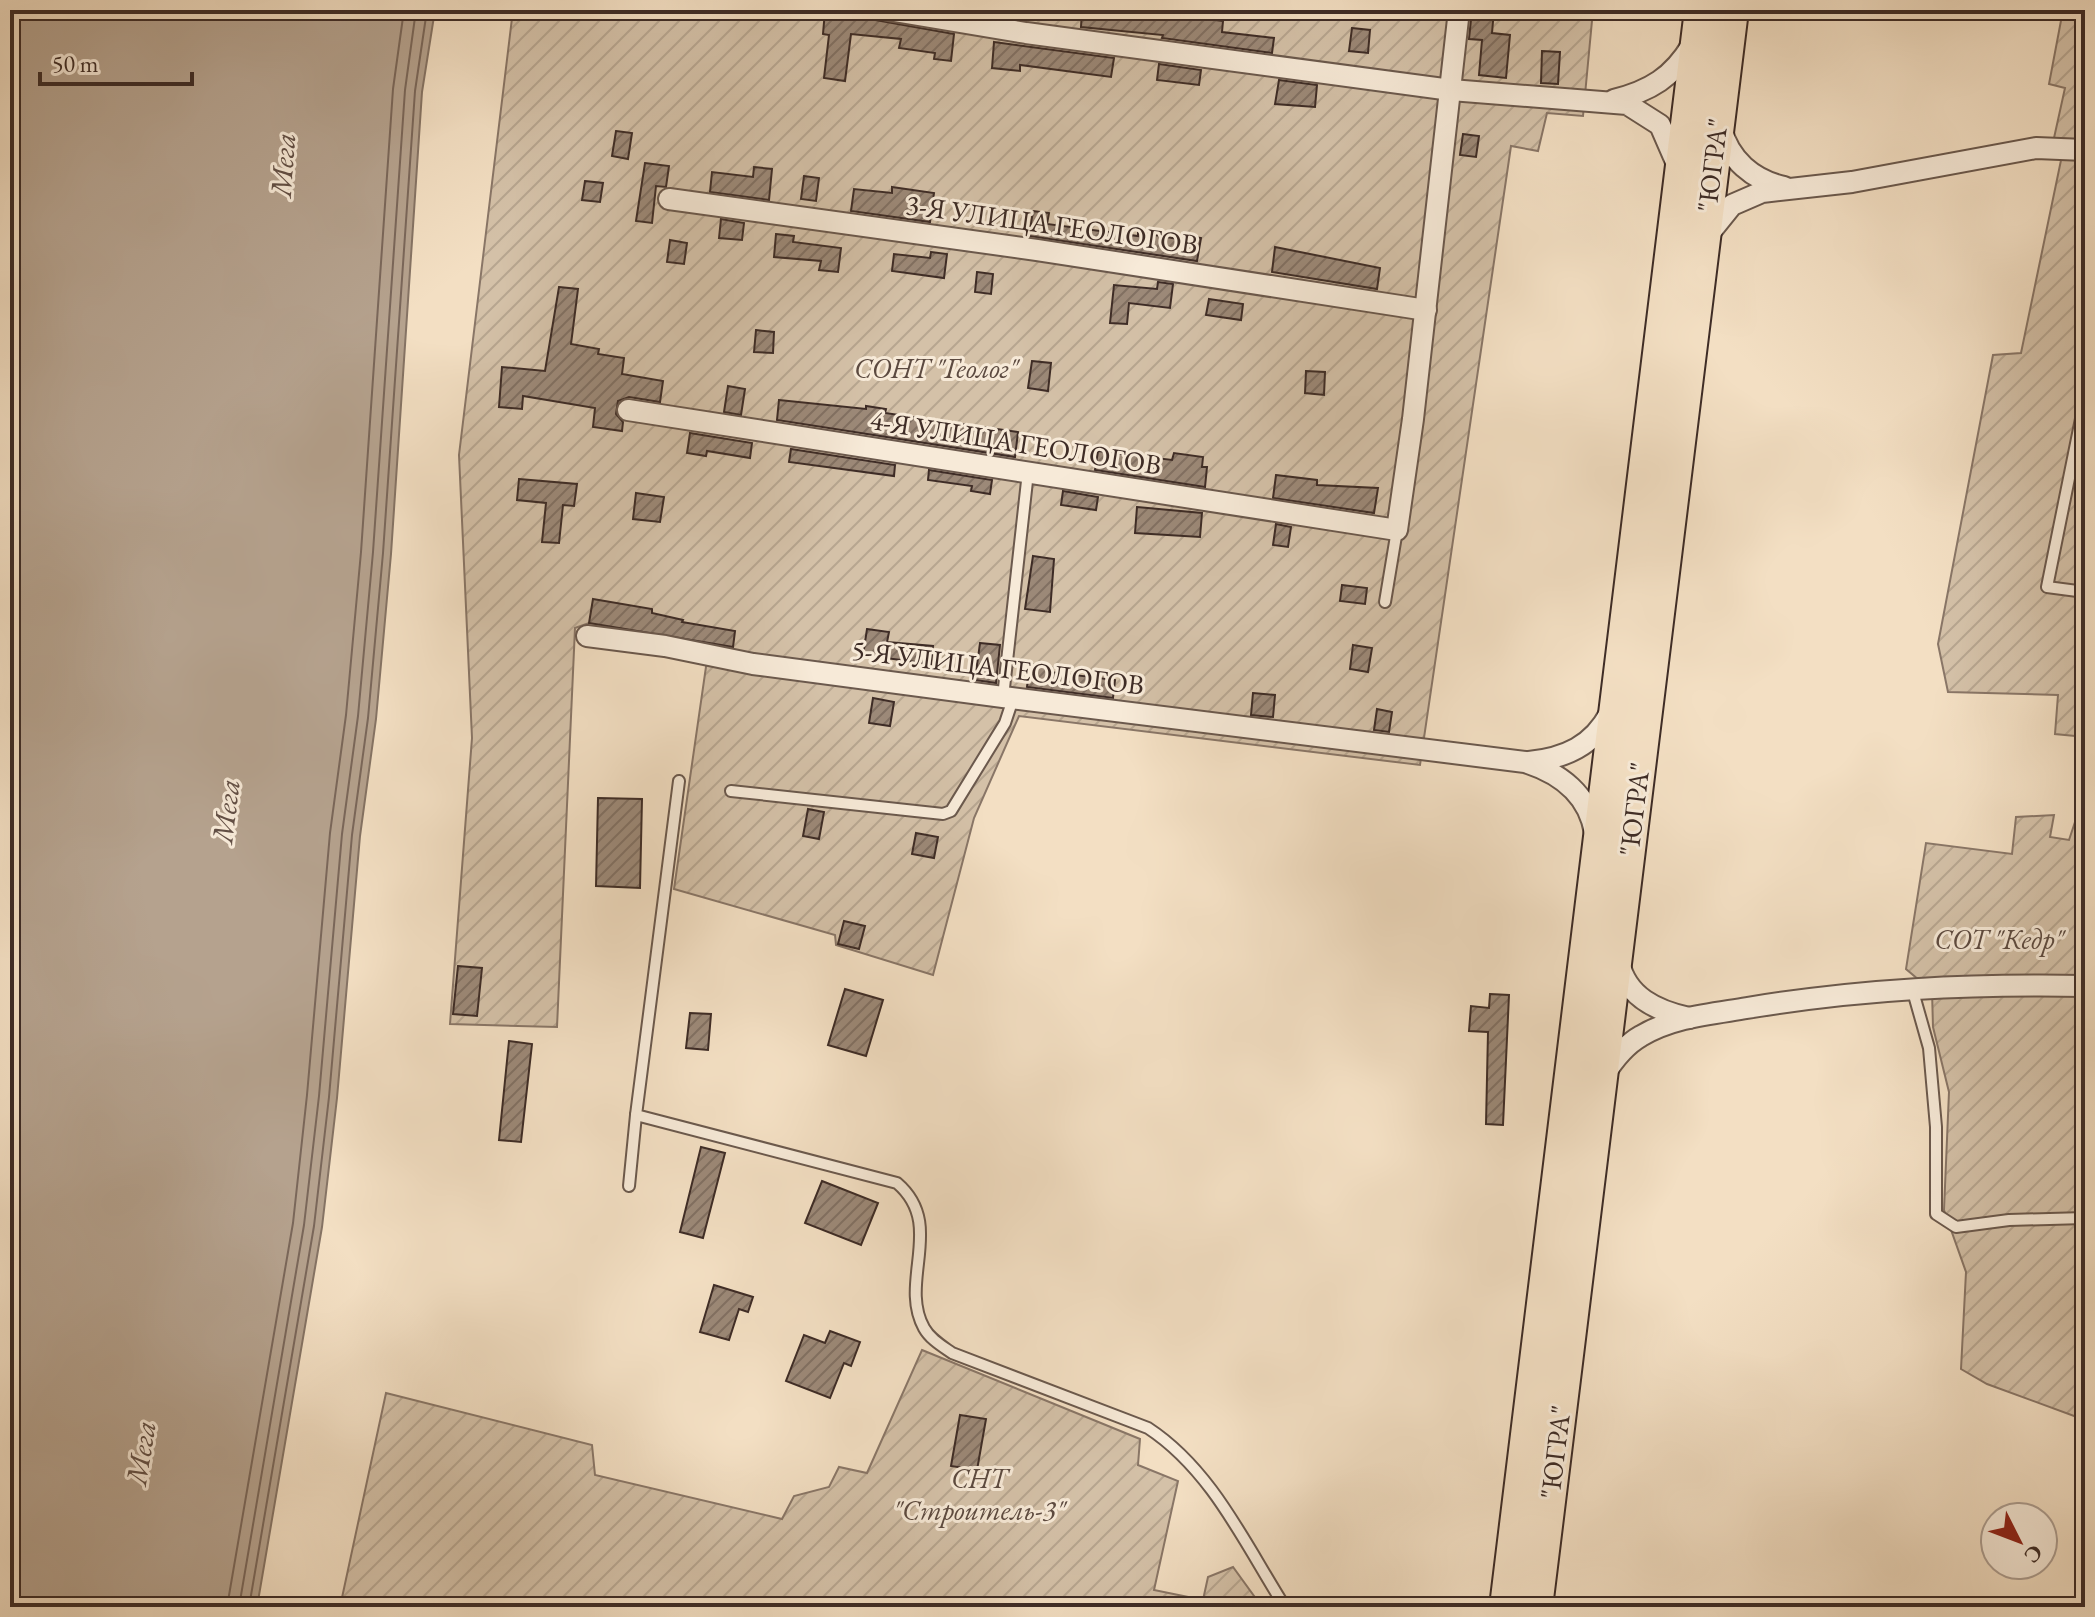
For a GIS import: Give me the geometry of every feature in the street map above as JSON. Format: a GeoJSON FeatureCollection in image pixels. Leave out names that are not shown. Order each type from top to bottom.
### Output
{"type":"FeatureCollection","features":[{"type":"Feature","properties":{"kind":"highway","name":"\"ЮГРА\""},"geometry":{"type":"LineString","coordinates":[[1535,1607],[1731,10]]}},
{"type":"Feature","properties":{"kind":"highway","name":"\"ЮГРА\""},"geometry":{"type":"LineString","coordinates":[[1507,1607],[1701,22]]}},
{"type":"Feature","properties":{"kind":"street"},"geometry":{"type":"LineString","coordinates":[[888,10],[1026,33],[1451,90],[1606,101],[1639,109],[1660,125],[1672,147],[1682,182]]}},
{"type":"Feature","properties":{"kind":"street"},"geometry":{"type":"LineString","coordinates":[[1397,530],[1426,310],[1459,10]]}},
{"type":"Feature","properties":{"kind":"street"},"geometry":{"type":"LineString","coordinates":[[1606,101],[1632,95],[1660,83],[1683,60],[1701,22]]}},
{"type":"Feature","properties":{"kind":"street"},"geometry":{"type":"LineString","coordinates":[[1718,115],[1724,139],[1736,160],[1760,180],[1784,187]]}},
{"type":"Feature","properties":{"kind":"street"},"geometry":{"type":"LineString","coordinates":[[1702,246],[1712,227],[1732,205],[1746,197],[1784,187],[1852,182],[2036,148],[2085,150]]}},
{"type":"Feature","properties":{"kind":"street","name":"3-Я УЛИЦА ГЕОЛОГОВ"},"geometry":{"type":"LineString","coordinates":[[669,199],[1037,250],[1426,310]]}},
{"type":"Feature","properties":{"kind":"street","name":"4-Я УЛИЦА ГЕОЛОГОВ"},"geometry":{"type":"LineString","coordinates":[[628,410],[1397,530]]}},
{"type":"Feature","properties":{"kind":"street","name":"5-Я УЛИЦА ГЕОЛОГОВ"},"geometry":{"type":"LineString","coordinates":[[587,636],[665,646],[753,664],[1525,762]]}},
{"type":"Feature","properties":{"kind":"street"},"geometry":{"type":"LineString","coordinates":[[1525,762],[1556,759],[1583,746],[1604,725],[1618,691]]}},
{"type":"Feature","properties":{"kind":"street"},"geometry":{"type":"LineString","coordinates":[[1525,762],[1551,772],[1573,788],[1594,825],[1598,851]]}},
{"type":"Feature","properties":{"kind":"street"},"geometry":{"type":"LineString","coordinates":[[1616,948],[1627,984],[1645,1003],[1689,1018]]}},
{"type":"Feature","properties":{"kind":"street"},"geometry":{"type":"LineString","coordinates":[[1600,1082],[1626,1046],[1643,1034],[1689,1018],[1817,996],[1912,988],[1971,984],[2085,986]]}},
{"type":"Feature","properties":{"kind":"lane"},"geometry":{"type":"LineString","coordinates":[[2085,399],[2047,587],[2085,592]]}},
{"type":"Feature","properties":{"kind":"lane"},"geometry":{"type":"LineString","coordinates":[[731,791],[943,814],[951,811],[1005,723],[1028,472]]}},
{"type":"Feature","properties":{"kind":"lane"},"geometry":{"type":"LineString","coordinates":[[1385,602],[1397,530]]}},
{"type":"Feature","properties":{"kind":"lane"},"geometry":{"type":"LineString","coordinates":[[629,1186],[679,781]]}},
{"type":"Feature","properties":{"kind":"lane"},"geometry":{"type":"LineString","coordinates":[[1912,988],[1929,1048],[1936,1127],[1936,1214],[1956,1227],[2009,1220],[2085,1218]]}},
{"type":"Feature","properties":{"kind":"lane"},"geometry":{"type":"LineString","coordinates":[[636,1115],[897,1183],[912,1196],[920,1213],[918,1306],[924,1328],[934,1340],[952,1353],[1148,1428],[1171,1444],[1205,1480],[1285,1607]]}},
{"type":"Feature","properties":{"kind":"green space","name":"СОНТ \"Геолог\""},"geometry":{"type":"Polygon","coordinates":[[[513,10],[1593,10],[1583,116],[1547,113],[1538,151],[1511,146],[1420,765],[1019,716],[974,818],[933,975],[836,945],[835,935],[674,889],[709,646],[589,623],[575,628],[557,1027],[450,1024],[472,738],[459,455],[513,10]]]}},
{"type":"Feature","properties":{"kind":"green space"},"geometry":{"type":"Polygon","coordinates":[[[2063,10],[2085,10],[2085,737],[2055,734],[2058,695],[1948,692],[1938,644],[1993,355],[2021,353],[2065,141],[2054,138],[2065,88],[2049,84],[2063,10]]]}},
{"type":"Feature","properties":{"kind":"green space","name":"СОТ \"Кедр\""},"geometry":{"type":"Polygon","coordinates":[[[2054,815],[2050,837],[2069,840],[2075,822],[2085,823],[2085,1420],[1987,1384],[1961,1369],[1966,1272],[1944,1210],[1949,1092],[1933,1027],[1932,991],[1906,969],[1926,843],[2012,854],[2016,817],[2054,815]]]}},
{"type":"Feature","properties":{"kind":"green space","name":"СНТ \"Строитель-3\""},"geometry":{"type":"Polygon","coordinates":[[[922,1350],[1140,1439],[1138,1465],[1178,1481],[1154,1590],[1203,1600],[1208,1577],[1233,1567],[1262,1607],[340,1607],[386,1393],[592,1445],[595,1475],[782,1519],[794,1496],[829,1487],[839,1467],[867,1473],[922,1350]]]}},
{"type":"Feature","properties":{"kind":"water","name":"Мега"},"geometry":{"type":"Polygon","coordinates":[[[10,10],[435,10],[422,92],[391,554],[376,719],[360,836],[337,1098],[322,1227],[257,1607],[10,1607],[10,10]]]}},
{"type":"Feature","properties":{"kind":"building"},"geometry":{"type":"Polygon","coordinates":[[[1082,10],[1137,10],[1223,21],[1222,32],[1274,38],[1272,53],[1162,38],[1163,35],[1081,27],[1082,10]]]}},
{"type":"Feature","properties":{"kind":"building"},"geometry":{"type":"Polygon","coordinates":[[[1472,10],[1494,10],[1492,33],[1510,35],[1506,78],[1479,75],[1482,40],[1469,39],[1472,10]]]}},
{"type":"Feature","properties":{"kind":"building"},"geometry":{"type":"Polygon","coordinates":[[[825,11],[954,34],[951,61],[934,59],[935,53],[899,48],[901,39],[851,34],[845,81],[824,78],[829,35],[823,34],[825,11]]]}},
{"type":"Feature","properties":{"kind":"building"},"geometry":{"type":"Polygon","coordinates":[[[1352,28],[1370,30],[1368,53],[1349,51],[1352,28]]]}},
{"type":"Feature","properties":{"kind":"building"},"geometry":{"type":"Polygon","coordinates":[[[994,42],[1114,58],[1111,77],[1020,65],[1020,71],[992,68],[994,42]]]}},
{"type":"Feature","properties":{"kind":"building"},"geometry":{"type":"Polygon","coordinates":[[[1542,51],[1560,52],[1558,84],[1541,83],[1542,51]]]}},
{"type":"Feature","properties":{"kind":"building"},"geometry":{"type":"Polygon","coordinates":[[[1159,64],[1201,70],[1199,85],[1157,80],[1159,64]]]}},
{"type":"Feature","properties":{"kind":"building"},"geometry":{"type":"Polygon","coordinates":[[[1279,80],[1317,85],[1315,107],[1275,104],[1279,80]]]}},
{"type":"Feature","properties":{"kind":"building"},"geometry":{"type":"Polygon","coordinates":[[[616,131],[632,133],[628,159],[612,156],[616,131]]]}},
{"type":"Feature","properties":{"kind":"building"},"geometry":{"type":"Polygon","coordinates":[[[1463,134],[1479,136],[1476,157],[1460,155],[1463,134]]]}},
{"type":"Feature","properties":{"kind":"building"},"geometry":{"type":"Polygon","coordinates":[[[645,163],[669,166],[666,187],[656,186],[652,223],[636,221],[645,163]]]}},
{"type":"Feature","properties":{"kind":"building"},"geometry":{"type":"Polygon","coordinates":[[[754,167],[772,169],[769,200],[710,192],[712,172],[753,177],[754,167]]]}},
{"type":"Feature","properties":{"kind":"building"},"geometry":{"type":"Polygon","coordinates":[[[804,176],[819,178],[816,201],[801,199],[804,176]]]}},
{"type":"Feature","properties":{"kind":"building"},"geometry":{"type":"Polygon","coordinates":[[[585,181],[603,183],[600,202],[582,200],[585,181]]]}},
{"type":"Feature","properties":{"kind":"building"},"geometry":{"type":"Polygon","coordinates":[[[892,187],[934,193],[930,222],[851,211],[854,189],[892,193],[892,187]]]}},
{"type":"Feature","properties":{"kind":"building"},"geometry":{"type":"Polygon","coordinates":[[[1033,211],[1049,213],[1047,224],[1138,236],[1138,232],[1184,240],[1185,235],[1201,238],[1197,261],[1029,236],[1033,211]]]}},
{"type":"Feature","properties":{"kind":"building"},"geometry":{"type":"Polygon","coordinates":[[[721,219],[744,223],[742,240],[719,238],[721,219]]]}},
{"type":"Feature","properties":{"kind":"building"},"geometry":{"type":"Polygon","coordinates":[[[776,234],[794,236],[793,242],[841,248],[838,272],[819,270],[821,261],[774,257],[776,234]]]}},
{"type":"Feature","properties":{"kind":"building"},"geometry":{"type":"Polygon","coordinates":[[[670,240],[687,243],[684,264],[667,262],[670,240]]]}},
{"type":"Feature","properties":{"kind":"building"},"geometry":{"type":"Polygon","coordinates":[[[1275,247],[1380,268],[1377,289],[1272,272],[1275,247]]]}},
{"type":"Feature","properties":{"kind":"building"},"geometry":{"type":"Polygon","coordinates":[[[931,252],[947,254],[944,278],[892,271],[894,254],[930,258],[931,252]]]}},
{"type":"Feature","properties":{"kind":"building"},"geometry":{"type":"Polygon","coordinates":[[[977,272],[993,274],[991,294],[975,292],[977,272]]]}},
{"type":"Feature","properties":{"kind":"building"},"geometry":{"type":"Polygon","coordinates":[[[1158,282],[1173,284],[1170,308],[1129,303],[1127,324],[1110,323],[1114,285],[1157,289],[1158,282]]]}},
{"type":"Feature","properties":{"kind":"building"},"geometry":{"type":"Polygon","coordinates":[[[559,287],[578,289],[571,344],[599,349],[598,354],[624,358],[622,374],[663,381],[660,402],[629,397],[618,401],[616,414],[623,422],[622,431],[593,427],[595,408],[523,396],[522,409],[499,407],[502,367],[545,371],[559,287]]]}},
{"type":"Feature","properties":{"kind":"building"},"geometry":{"type":"Polygon","coordinates":[[[1209,299],[1243,304],[1241,320],[1206,315],[1209,299]]]}},
{"type":"Feature","properties":{"kind":"building"},"geometry":{"type":"Polygon","coordinates":[[[756,330],[774,332],[773,353],[754,352],[756,330]]]}},
{"type":"Feature","properties":{"kind":"building"},"geometry":{"type":"Polygon","coordinates":[[[1032,361],[1051,363],[1048,391],[1028,388],[1032,361]]]}},
{"type":"Feature","properties":{"kind":"building"},"geometry":{"type":"Polygon","coordinates":[[[1306,371],[1325,372],[1324,395],[1305,393],[1306,371]]]}},
{"type":"Feature","properties":{"kind":"building"},"geometry":{"type":"Polygon","coordinates":[[[728,386],[745,389],[741,415],[724,412],[728,386]]]}},
{"type":"Feature","properties":{"kind":"building"},"geometry":{"type":"Polygon","coordinates":[[[779,400],[866,409],[866,406],[886,409],[885,413],[1018,432],[1015,457],[777,420],[779,400]]]}},
{"type":"Feature","properties":{"kind":"building"},"geometry":{"type":"Polygon","coordinates":[[[690,433],[752,443],[750,458],[707,451],[706,456],[687,453],[690,433]]]}},
{"type":"Feature","properties":{"kind":"building"},"geometry":{"type":"Polygon","coordinates":[[[791,449],[895,465],[894,476],[789,462],[791,449]]]}},
{"type":"Feature","properties":{"kind":"building"},"geometry":{"type":"Polygon","coordinates":[[[1098,451],[1172,460],[1174,453],[1203,457],[1202,467],[1207,467],[1205,487],[1095,470],[1098,451]]]}},
{"type":"Feature","properties":{"kind":"building"},"geometry":{"type":"Polygon","coordinates":[[[929,470],[992,480],[990,494],[971,491],[972,486],[928,480],[929,470]]]}},
{"type":"Feature","properties":{"kind":"building"},"geometry":{"type":"Polygon","coordinates":[[[1276,475],[1317,480],[1317,485],[1378,488],[1374,513],[1273,498],[1276,475]]]}},
{"type":"Feature","properties":{"kind":"building"},"geometry":{"type":"Polygon","coordinates":[[[519,479],[577,484],[574,506],[563,505],[559,543],[542,542],[546,503],[517,500],[519,479]]]}},
{"type":"Feature","properties":{"kind":"building"},"geometry":{"type":"Polygon","coordinates":[[[1063,491],[1098,497],[1096,510],[1061,505],[1063,491]]]}},
{"type":"Feature","properties":{"kind":"building"},"geometry":{"type":"Polygon","coordinates":[[[636,493],[664,497],[660,522],[633,519],[636,493]]]}},
{"type":"Feature","properties":{"kind":"building"},"geometry":{"type":"Polygon","coordinates":[[[1137,507],[1202,513],[1200,537],[1135,533],[1137,507]]]}},
{"type":"Feature","properties":{"kind":"building"},"geometry":{"type":"Polygon","coordinates":[[[1276,524],[1291,527],[1288,547],[1273,545],[1276,524]]]}},
{"type":"Feature","properties":{"kind":"building"},"geometry":{"type":"Polygon","coordinates":[[[1033,556],[1054,559],[1050,612],[1025,609],[1033,556]]]}},
{"type":"Feature","properties":{"kind":"building"},"geometry":{"type":"Polygon","coordinates":[[[1342,585],[1367,588],[1365,604],[1340,601],[1342,585]]]}},
{"type":"Feature","properties":{"kind":"building"},"geometry":{"type":"Polygon","coordinates":[[[593,599],[652,609],[652,613],[682,622],[735,631],[733,647],[589,623],[593,599]]]}},
{"type":"Feature","properties":{"kind":"building"},"geometry":{"type":"Polygon","coordinates":[[[867,629],[889,632],[887,642],[933,646],[931,664],[863,655],[867,629]]]}},
{"type":"Feature","properties":{"kind":"building"},"geometry":{"type":"Polygon","coordinates":[[[980,643],[1000,645],[996,683],[975,680],[980,643]]]}},
{"type":"Feature","properties":{"kind":"building"},"geometry":{"type":"Polygon","coordinates":[[[1353,645],[1372,648],[1368,672],[1350,669],[1353,645]]]}},
{"type":"Feature","properties":{"kind":"building"},"geometry":{"type":"Polygon","coordinates":[[[1030,664],[1051,667],[1050,672],[1115,680],[1113,698],[1027,687],[1030,664]]]}},
{"type":"Feature","properties":{"kind":"building"},"geometry":{"type":"Polygon","coordinates":[[[1253,693],[1275,695],[1273,717],[1251,715],[1253,693]]]}},
{"type":"Feature","properties":{"kind":"building"},"geometry":{"type":"Polygon","coordinates":[[[873,698],[894,702],[890,726],[869,723],[873,698]]]}},
{"type":"Feature","properties":{"kind":"building"},"geometry":{"type":"Polygon","coordinates":[[[1377,709],[1392,712],[1389,732],[1374,730],[1377,709]]]}},
{"type":"Feature","properties":{"kind":"building"},"geometry":{"type":"Polygon","coordinates":[[[598,798],[642,799],[640,888],[596,886],[598,798]]]}},
{"type":"Feature","properties":{"kind":"building"},"geometry":{"type":"Polygon","coordinates":[[[808,809],[824,812],[819,839],[803,836],[808,809]]]}},
{"type":"Feature","properties":{"kind":"building"},"geometry":{"type":"Polygon","coordinates":[[[916,833],[938,837],[934,858],[912,854],[916,833]]]}},
{"type":"Feature","properties":{"kind":"building"},"geometry":{"type":"Polygon","coordinates":[[[844,921],[865,926],[859,949],[838,944],[844,921]]]}},
{"type":"Feature","properties":{"kind":"building"},"geometry":{"type":"Polygon","coordinates":[[[458,966],[482,968],[477,1016],[453,1014],[458,966]]]}},
{"type":"Feature","properties":{"kind":"building"},"geometry":{"type":"Polygon","coordinates":[[[845,989],[883,1000],[866,1056],[828,1045],[845,989]]]}},
{"type":"Feature","properties":{"kind":"building"},"geometry":{"type":"Polygon","coordinates":[[[1490,994],[1509,995],[1503,1125],[1486,1124],[1488,1032],[1469,1031],[1471,1006],[1489,1008],[1490,994]]]}},
{"type":"Feature","properties":{"kind":"building"},"geometry":{"type":"Polygon","coordinates":[[[690,1013],[711,1014],[708,1050],[686,1048],[690,1013]]]}},
{"type":"Feature","properties":{"kind":"building"},"geometry":{"type":"Polygon","coordinates":[[[509,1041],[532,1044],[521,1142],[499,1140],[509,1041]]]}},
{"type":"Feature","properties":{"kind":"building"},"geometry":{"type":"Polygon","coordinates":[[[701,1147],[725,1153],[703,1238],[680,1232],[701,1147]]]}},
{"type":"Feature","properties":{"kind":"building"},"geometry":{"type":"Polygon","coordinates":[[[822,1181],[878,1203],[861,1245],[805,1223],[822,1181]]]}},
{"type":"Feature","properties":{"kind":"building"},"geometry":{"type":"Polygon","coordinates":[[[714,1285],[753,1297],[748,1312],[739,1309],[729,1340],[700,1332],[714,1285]]]}},
{"type":"Feature","properties":{"kind":"building"},"geometry":{"type":"Polygon","coordinates":[[[830,1331],[860,1342],[851,1366],[844,1363],[830,1398],[786,1381],[804,1335],[825,1343],[830,1331]]]}},
{"type":"Feature","properties":{"kind":"building"},"geometry":{"type":"Polygon","coordinates":[[[960,1415],[986,1419],[977,1470],[951,1466],[960,1415]]]}}]}
